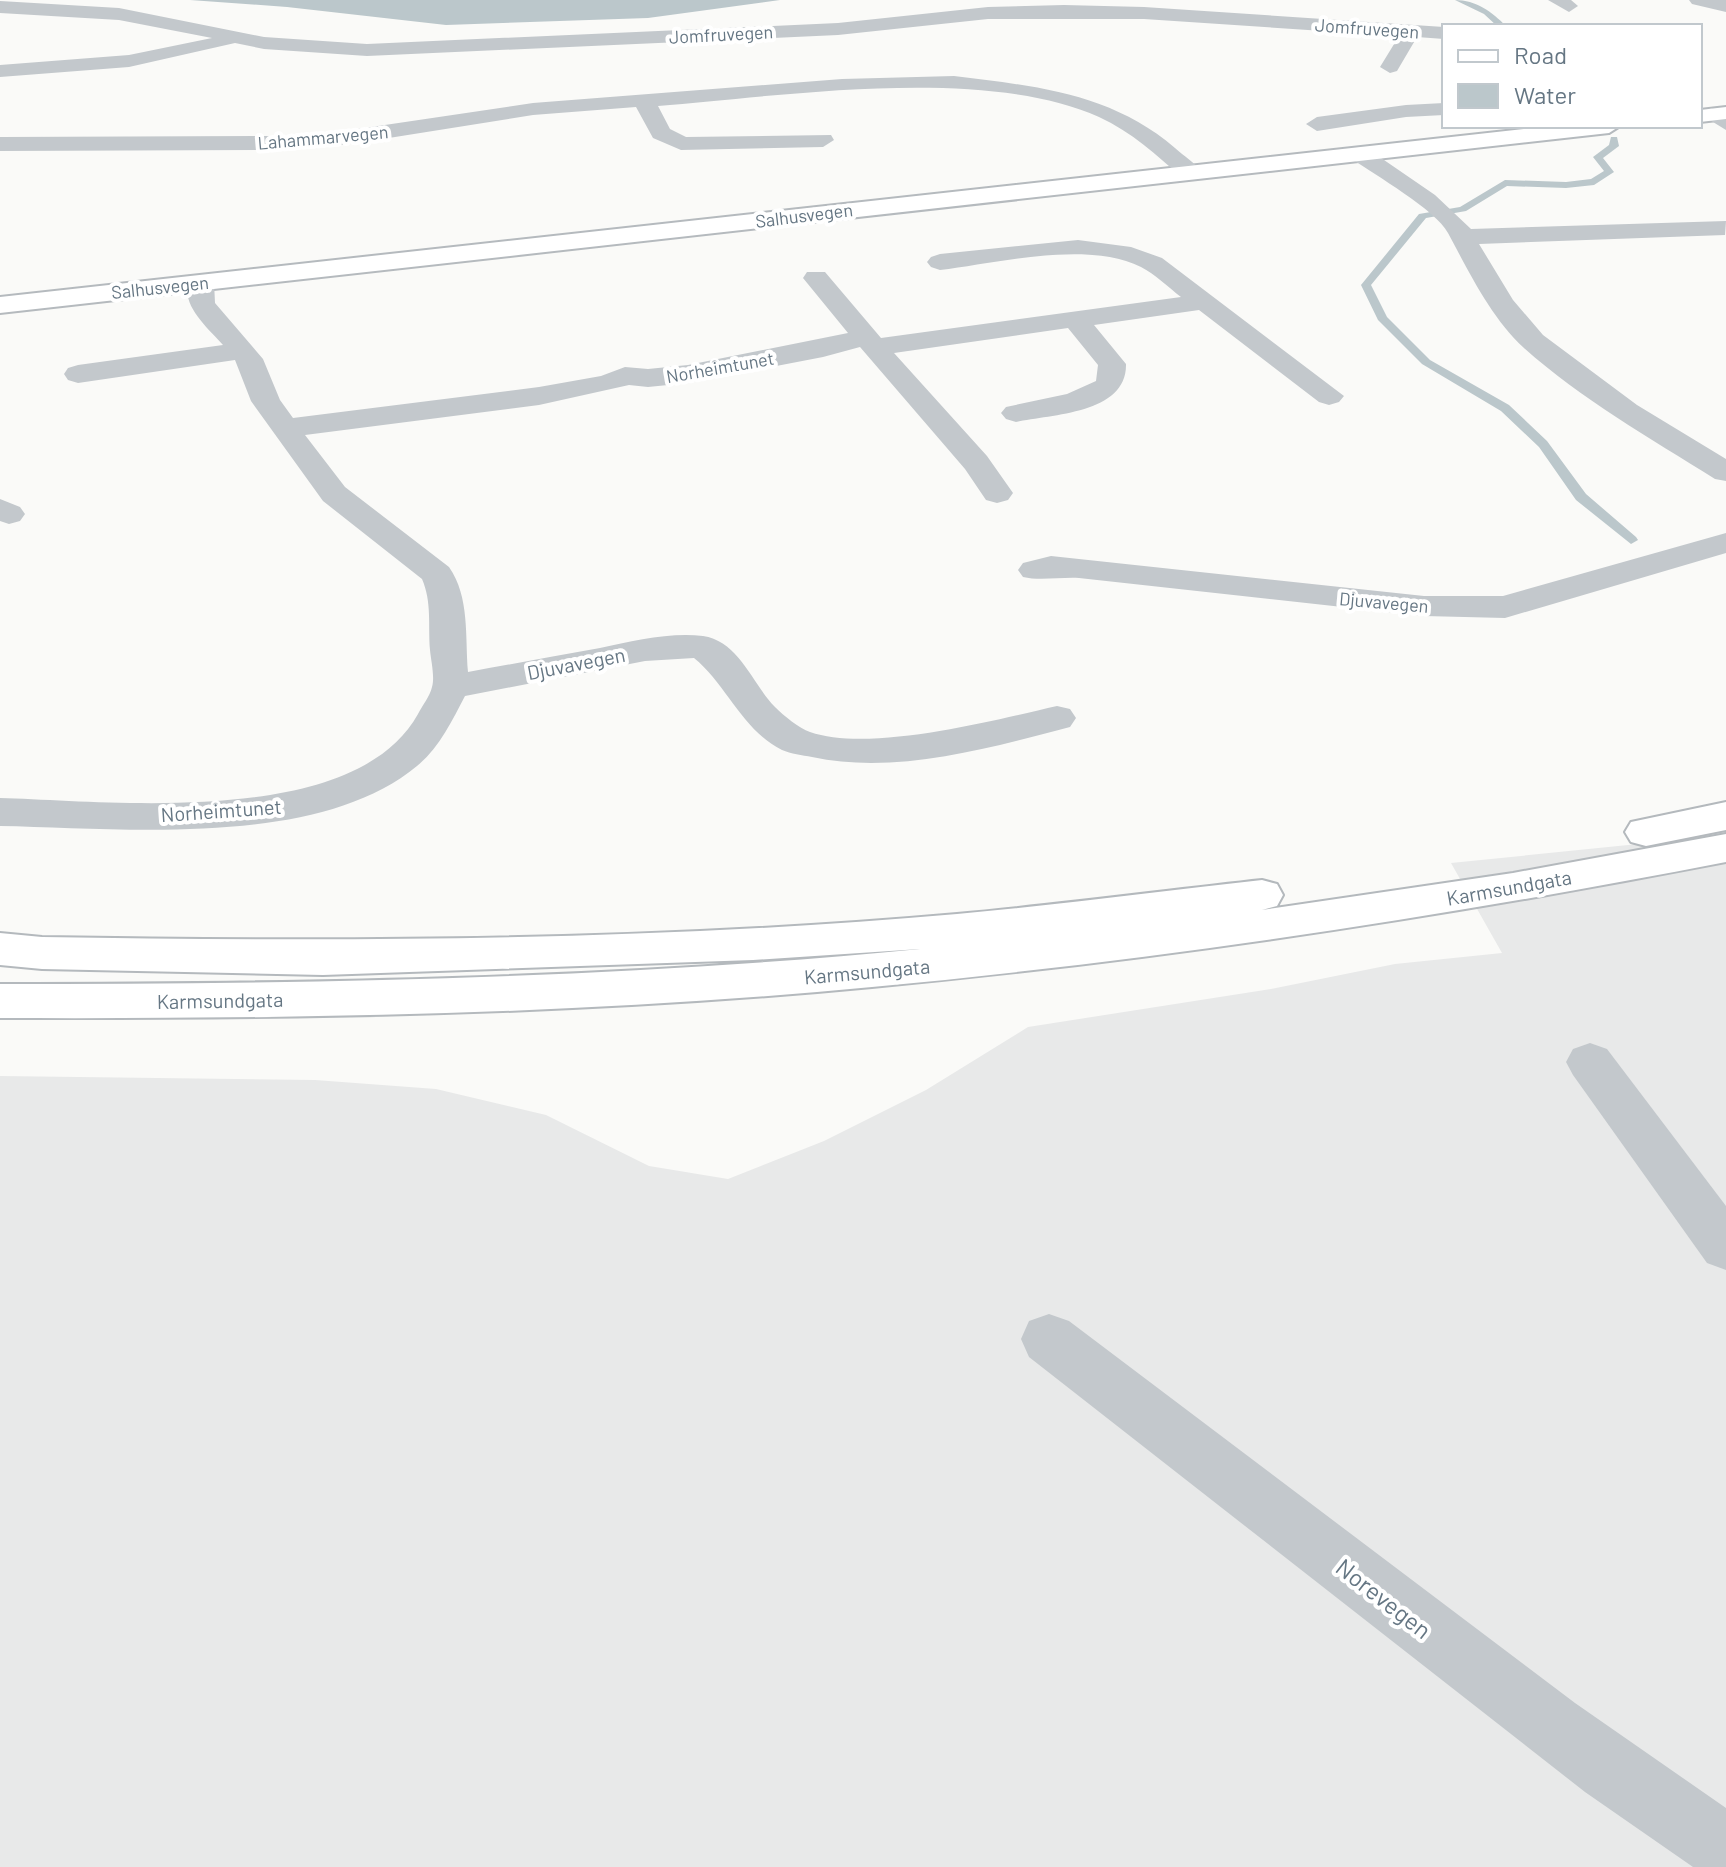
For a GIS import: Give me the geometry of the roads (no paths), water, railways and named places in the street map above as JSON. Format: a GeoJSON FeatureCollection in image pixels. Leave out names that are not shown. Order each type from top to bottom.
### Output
{"type":"FeatureCollection","features":[{"type":"Feature","properties":{"kind":"main road","name":"Salhusvegen"},"geometry":{"type":"LineString","coordinates":[[0,305],[1591,128]]}},
{"type":"Feature","properties":{"kind":"main road","name":"Karmsundgata"},"geometry":{"type":"LineString","coordinates":[[0,949],[42,953],[323,958],[753,944],[957,930],[1352,885],[1726,816]]}},
{"type":"Feature","properties":{"kind":"main road","name":"Karmsundgata"},"geometry":{"type":"LineString","coordinates":[[0,1001],[109,1003],[509,993],[698,985],[930,965],[1367,913],[1726,848]]}},
{"type":"Feature","properties":{"kind":"street"},"geometry":{"type":"LineString","coordinates":[[1698,0],[1726,6]]}},
{"type":"Feature","properties":{"kind":"street"},"geometry":{"type":"LineString","coordinates":[[1239,20],[1243,10],[1254,1]]}},
{"type":"Feature","properties":{"kind":"street","name":"Jomfruvegen"},"geometry":{"type":"LineString","coordinates":[[0,7],[119,14],[239,38],[308,47],[395,49],[838,29],[988,13],[1107,12],[1442,33]]}},
{"type":"Feature","properties":{"kind":"street"},"geometry":{"type":"LineString","coordinates":[[1390,67],[1411,31]]}},
{"type":"Feature","properties":{"kind":"street"},"geometry":{"type":"LineString","coordinates":[[0,71],[129,61],[239,38]]}},
{"type":"Feature","properties":{"kind":"street","name":"Lahammarvegen"},"geometry":{"type":"LineString","coordinates":[[0,144],[284,143],[351,137],[533,109],[879,83],[954,82],[1050,94],[1113,115],[1142,131],[1191,173]]}},
{"type":"Feature","properties":{"kind":"street"},"geometry":{"type":"LineString","coordinates":[[643,102],[652,112],[661,133],[688,144],[823,140]]}},
{"type":"Feature","properties":{"kind":"street"},"geometry":{"type":"LineString","coordinates":[[1317,124],[1442,109]]}},
{"type":"Feature","properties":{"kind":"street"},"geometry":{"type":"LineString","coordinates":[[1406,111],[1453,143]]}},
{"type":"Feature","properties":{"kind":"street"},"geometry":{"type":"LineString","coordinates":[[1360,154],[1427,200],[1457,227],[1502,304],[1533,341],[1627,411],[1725,471]]}},
{"type":"Feature","properties":{"kind":"street"},"geometry":{"type":"LineString","coordinates":[[1461,237],[1725,228]]}},
{"type":"Feature","properties":{"kind":"street"},"geometry":{"type":"LineString","coordinates":[[940,262],[1080,247],[1123,251],[1153,263],[1200,302],[1329,396]]}},
{"type":"Feature","properties":{"kind":"street"},"geometry":{"type":"LineString","coordinates":[[816,278],[976,463],[997,493]]}},
{"type":"Feature","properties":{"kind":"street"},"geometry":{"type":"LineString","coordinates":[[201,282],[202,304],[249,359],[266,401],[334,494],[437,574],[447,597],[451,687]]}},
{"type":"Feature","properties":{"kind":"street","name":"Norheimtunet"},"geometry":{"type":"LineString","coordinates":[[288,428],[539,396],[609,383],[625,376],[648,378],[688,374],[870,342],[1075,320],[1200,302]]}},
{"type":"Feature","properties":{"kind":"street"},"geometry":{"type":"LineString","coordinates":[[1016,413],[1087,396],[1105,388],[1112,379],[1112,364],[1075,320]]}},
{"type":"Feature","properties":{"kind":"street"},"geometry":{"type":"LineString","coordinates":[[78,374],[242,351]]}},
{"type":"Feature","properties":{"kind":"street","name":"Djuvavegen"},"geometry":{"type":"LineString","coordinates":[[1035,570],[1051,566],[1079,568],[1424,606],[1505,607],[1726,543]]}},
{"type":"Feature","properties":{"kind":"street","name":"Djuvavegen"},"geometry":{"type":"LineString","coordinates":[[451,687],[645,650],[702,647],[725,665],[762,716],[796,741],[833,749],[890,750],[975,737],[1057,718]]}},
{"type":"Feature","properties":{"kind":"street","name":"Norheimtunet"},"geometry":{"type":"LineString","coordinates":[[0,812],[181,816],[259,812],[314,800],[357,784],[401,759],[423,735],[451,687]]}},
{"type":"Feature","properties":{"kind":"street"},"geometry":{"type":"LineString","coordinates":[[1590,1062],[1726,1247]]}},
{"type":"Feature","properties":{"kind":"street","name":"Norevegen"},"geometry":{"type":"LineString","coordinates":[[1049,1339],[1154,1416],[1390,1604],[1598,1761],[1667,1812],[1726,1848]]}},
{"type":"Feature","properties":{"kind":"water"},"geometry":{"type":"Polygon","coordinates":[[[190,0],[780,0],[648,18],[446,25],[287,7],[190,0]]]}},
{"type":"Feature","properties":{"kind":"waterway"},"geometry":{"type":"LineString","coordinates":[[1459,0],[1487,12],[1500,24]]}},
{"type":"Feature","properties":{"kind":"waterway"},"geometry":{"type":"LineString","coordinates":[[1614,139],[1614,146],[1598,157],[1609,172],[1594,182],[1566,185],[1505,183],[1463,209],[1423,216],[1366,285],[1382,318],[1426,362],[1505,408],[1543,444],[1581,497],[1631,540]]}}]}
